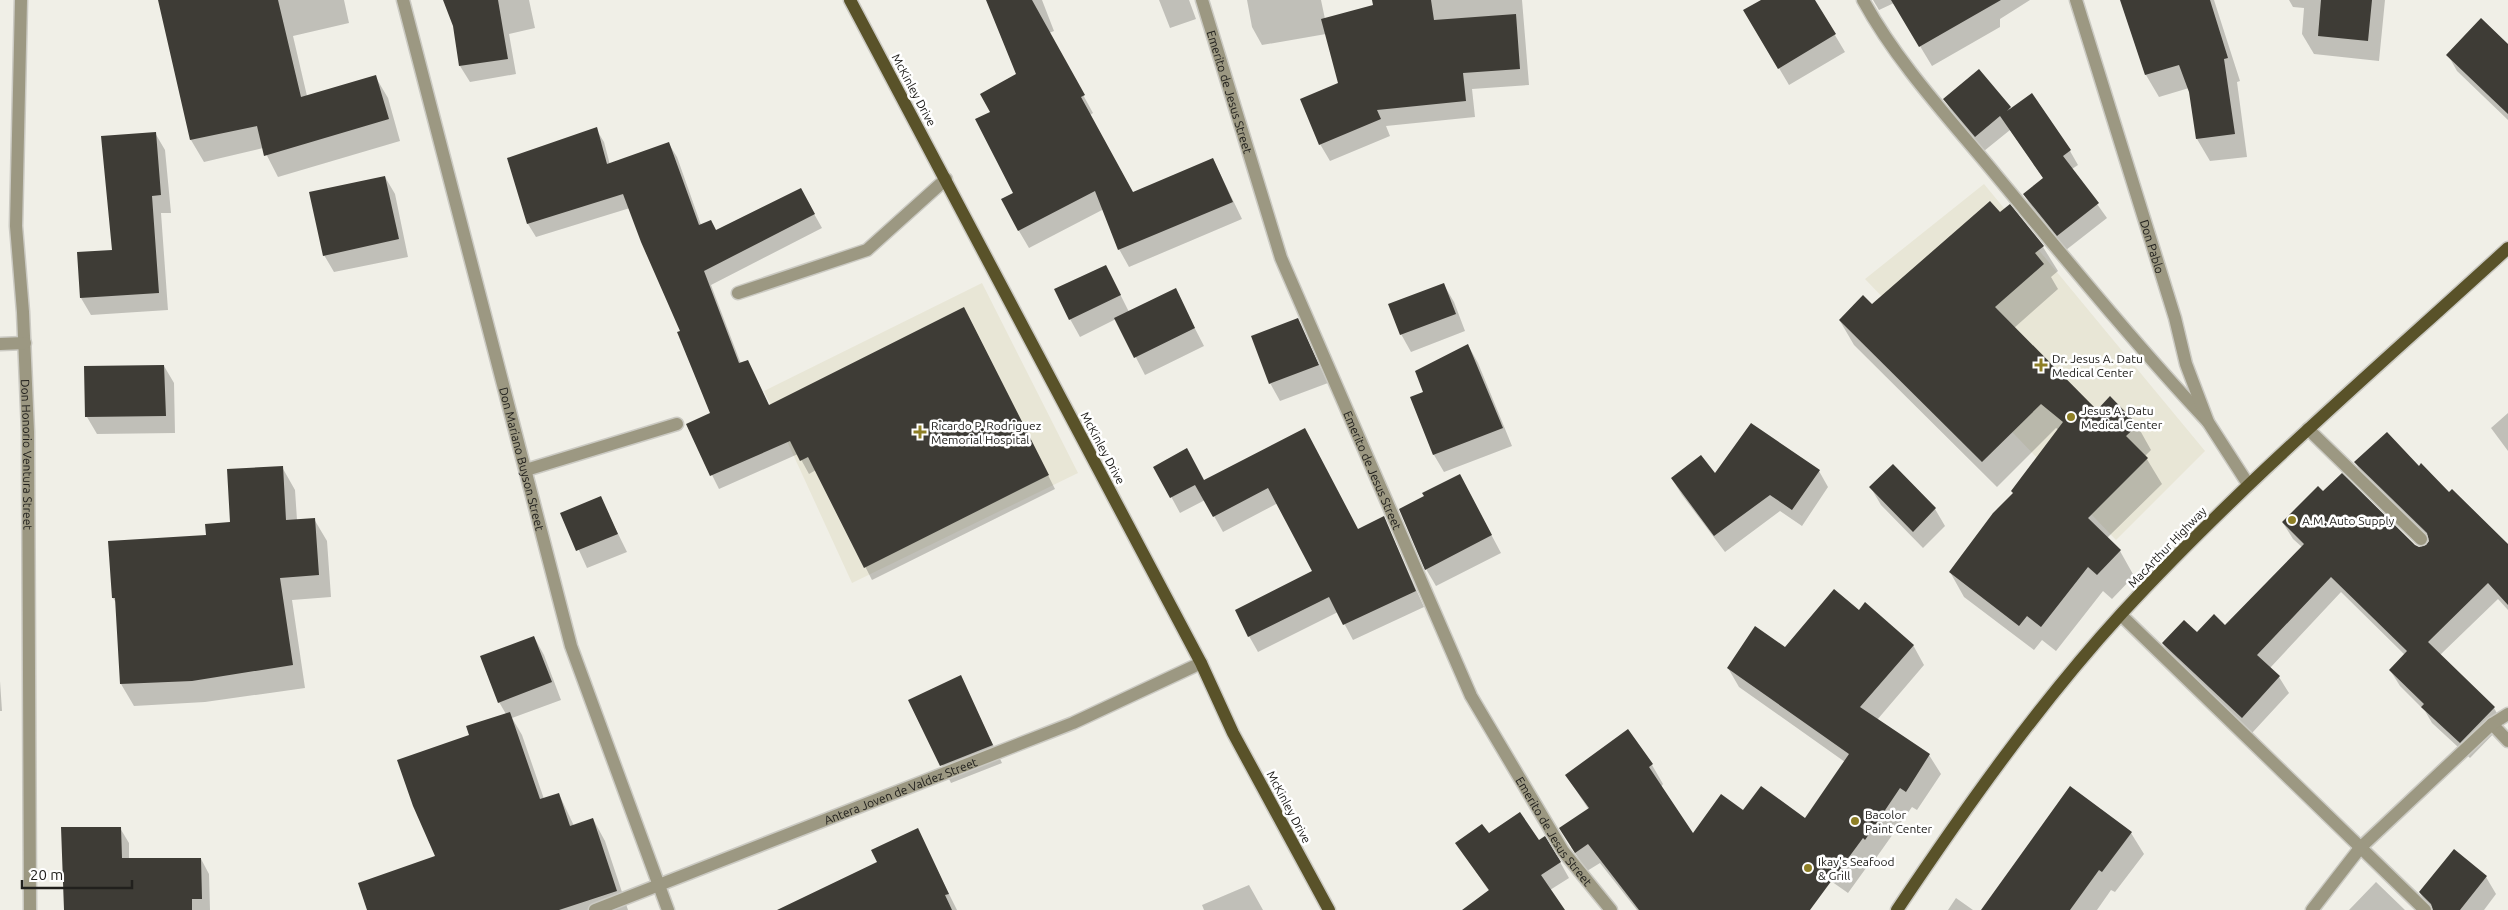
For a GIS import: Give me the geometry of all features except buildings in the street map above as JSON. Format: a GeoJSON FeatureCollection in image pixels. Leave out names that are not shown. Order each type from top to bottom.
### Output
{"type":"FeatureCollection","features":[{"type":"Feature","properties":{"kind":"main road","name":"McKinley Drive"},"geometry":{"type":"LineString","coordinates":[[851,0],[1201,663],[1234,733],[1329,910]]}},
{"type":"Feature","properties":{"kind":"main road","name":"MacArthur Highway"},"geometry":{"type":"LineString","coordinates":[[1897,910],[1955,824],[2025,730],[2121,615],[2248,484],[2508,248]]}},
{"type":"Feature","properties":{"kind":"street","name":"Don Honorio Ventura Street"},"geometry":{"type":"LineString","coordinates":[[22,0],[16,226],[25,343],[28,432],[30,910]]}},
{"type":"Feature","properties":{"kind":"street","name":"Don Mariano Buyson Street"},"geometry":{"type":"LineString","coordinates":[[403,0],[571,646],[668,910]]}},
{"type":"Feature","properties":{"kind":"street","name":"Emerito de Jesus Street"},"geometry":{"type":"LineString","coordinates":[[1202,0],[1281,258],[1471,696],[1563,851],[1611,910]]}},
{"type":"Feature","properties":{"kind":"street"},"geometry":{"type":"LineString","coordinates":[[1863,0],[1882,35],[1921,84],[2148,358],[2208,422]]}},
{"type":"Feature","properties":{"kind":"street","name":"Don Pablo"},"geometry":{"type":"LineString","coordinates":[[2076,0],[2175,318],[2186,364],[2208,422],[2248,484]]}},
{"type":"Feature","properties":{"kind":"street"},"geometry":{"type":"LineString","coordinates":[[738,293],[868,250],[946,179]]}},
{"type":"Feature","properties":{"kind":"street"},"geometry":{"type":"LineString","coordinates":[[0,344],[25,343]]}},
{"type":"Feature","properties":{"kind":"street"},"geometry":{"type":"LineString","coordinates":[[526,470],[677,424]]}},
{"type":"Feature","properties":{"kind":"street"},"geometry":{"type":"LineString","coordinates":[[2308,428],[2421,539]]}},
{"type":"Feature","properties":{"kind":"street"},"geometry":{"type":"LineString","coordinates":[[2121,615],[2424,910]]}},
{"type":"Feature","properties":{"kind":"street","name":"Antera Joven de Valdez Street"},"geometry":{"type":"LineString","coordinates":[[595,910],[1072,724],[1201,663]]}},
{"type":"Feature","properties":{"kind":"street"},"geometry":{"type":"LineString","coordinates":[[2312,910],[2360,848],[2492,724],[2508,714]]}},
{"type":"Feature","properties":{"kind":"street"},"geometry":{"type":"LineString","coordinates":[[2492,724],[2508,741]]}},
{"type":"Feature","properties":{"kind":"shaded area","name":"Dr. Jesus A. Datu Medical Center"},"geometry":{"type":"Polygon","coordinates":[[[1984,184],[2205,451],[2116,540],[1865,279],[1984,184]]]}},
{"type":"Feature","properties":{"kind":"shaded area","name":"Ricardo P. Rodriguez Memorial Hospital"},"geometry":{"type":"Polygon","coordinates":[[[982,283],[1078,473],[852,583],[764,391],[982,283]]]}},
{"type":"Feature","properties":{"kind":"place","name":"Dr. Jesus A. Datu Medical Center"},"geometry":{"type":"Point","coordinates":[2041,365]}},
{"type":"Feature","properties":{"kind":"place","name":"Jesus A. Datu Medical Center"},"geometry":{"type":"Point","coordinates":[2071,417]}},
{"type":"Feature","properties":{"kind":"place","name":"Ricardo P. Rodriguez Memorial Hospital"},"geometry":{"type":"Point","coordinates":[920,432]}},
{"type":"Feature","properties":{"kind":"place","name":"A.M. Auto Supply"},"geometry":{"type":"Point","coordinates":[2292,520]}},
{"type":"Feature","properties":{"kind":"place","name":"Bacolor Paint Center"},"geometry":{"type":"Point","coordinates":[1855,821]}},
{"type":"Feature","properties":{"kind":"place","name":"Ikay's Seafood & Grill"},"geometry":{"type":"Point","coordinates":[1808,868]}}]}
